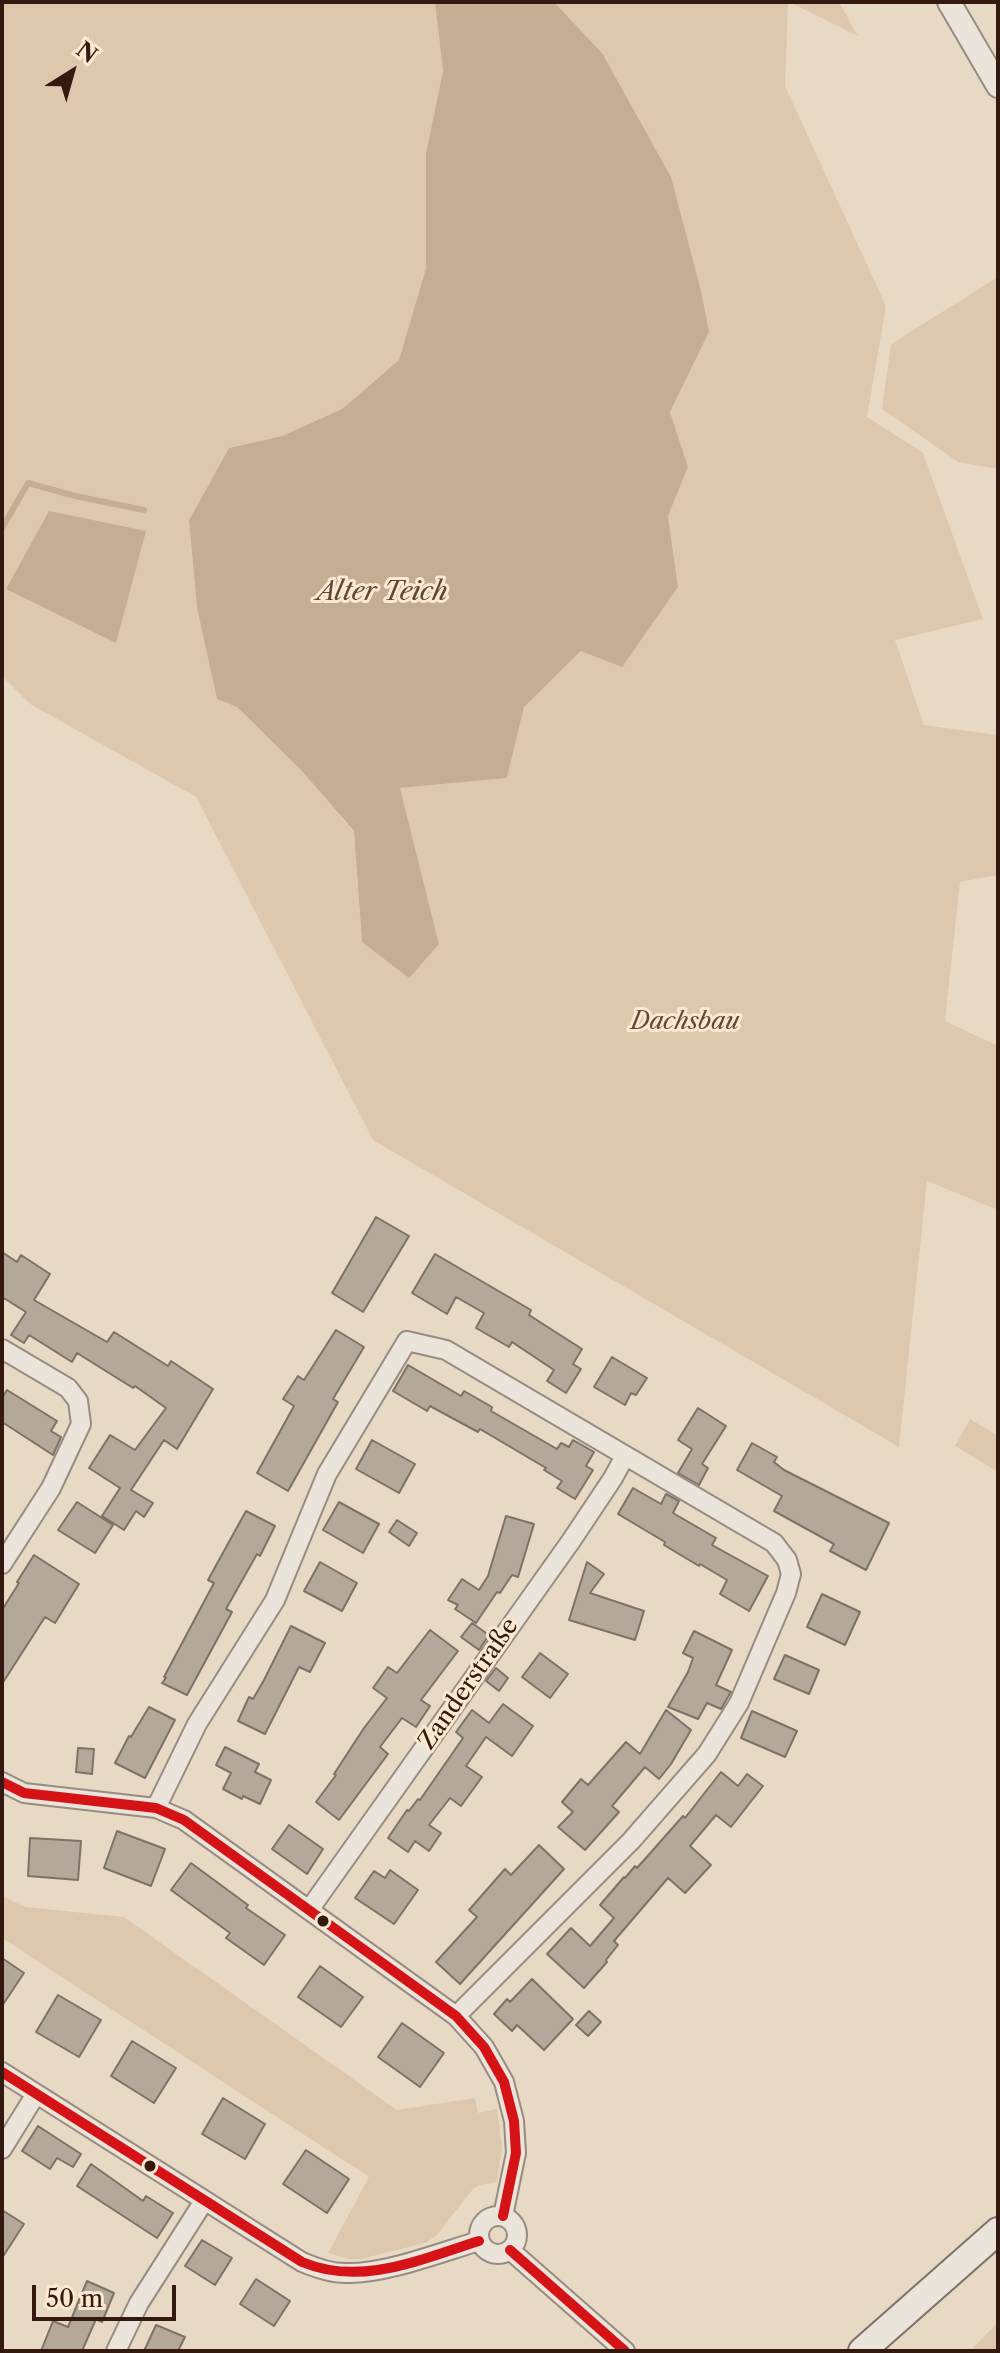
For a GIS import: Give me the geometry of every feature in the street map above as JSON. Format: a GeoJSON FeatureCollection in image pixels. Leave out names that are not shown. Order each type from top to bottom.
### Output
{"type":"FeatureCollection","features":[{"type":"Feature","properties":{"kind":"main road"},"geometry":{"type":"LineString","coordinates":[[862,2351],[998,2231]]}},
{"type":"Feature","properties":{"kind":"street"},"geometry":{"type":"LineString","coordinates":[[949,2],[998,86]]}},
{"type":"Feature","properties":{"kind":"street"},"geometry":{"type":"LineString","coordinates":[[156,1808],[197,1724],[275,1600],[327,1474],[407,1341],[446,1350],[774,1543],[787,1560],[791,1574],[786,1593],[739,1703],[707,1754],[631,1841],[456,2016]]}},
{"type":"Feature","properties":{"kind":"street"},"geometry":{"type":"LineString","coordinates":[[2,1349],[68,1388],[78,1401],[81,1424],[51,1488],[2,1564]]}},
{"type":"Feature","properties":{"kind":"street","name":"Zanderstraße"},"geometry":{"type":"LineString","coordinates":[[309,1910],[571,1541],[625,1456]]}},
{"type":"Feature","properties":{"kind":"street"},"geometry":{"type":"LineString","coordinates":[[2,1782],[24,1793],[156,1808],[184,1820],[456,2016],[484,2047],[504,2082],[514,2121],[516,2153],[503,2216]]}},
{"type":"Feature","properties":{"kind":"street"},"geometry":{"type":"LineString","coordinates":[[2,2072],[302,2262],[321,2270],[364,2273],[479,2241]]}},
{"type":"Feature","properties":{"kind":"street"},"geometry":{"type":"LineString","coordinates":[[2,2149],[36,2094]]}},
{"type":"Feature","properties":{"kind":"street"},"geometry":{"type":"LineString","coordinates":[[116,2351],[139,2303],[204,2201]]}},
{"type":"Feature","properties":{"kind":"street"},"geometry":{"type":"LineString","coordinates":[[491,2216],[503,2216],[514,2224],[517,2238],[510,2250],[496,2255],[482,2247],[479,2229],[491,2216]]}},
{"type":"Feature","properties":{"kind":"street"},"geometry":{"type":"LineString","coordinates":[[510,2250],[625,2351]]}},
{"type":"Feature","properties":{"kind":"green space","name":"Dachsbau"},"geometry":{"type":"Polygon","coordinates":[[[2,2],[435,2],[443,71],[426,153],[426,268],[399,360],[342,409],[282,436],[229,448],[189,520],[197,608],[217,699],[237,707],[301,770],[354,832],[362,942],[439,943],[400,788],[507,778],[524,707],[581,651],[678,586],[668,516],[688,467],[670,412],[709,332],[602,53],[554,2],[788,2],[785,86],[886,306],[867,417],[923,453],[983,619],[895,640],[924,725],[998,735],[998,875],[960,882],[945,1021],[998,1046],[998,1210],[927,1181],[899,1447],[373,1140],[196,797],[30,704],[2,676],[2,2]]]}},
{"type":"Feature","properties":{"kind":"green space"},"geometry":{"type":"Polygon","coordinates":[[[789,2],[839,2],[858,36],[789,2]]]}},
{"type":"Feature","properties":{"kind":"green space"},"geometry":{"type":"Polygon","coordinates":[[[998,277],[998,469],[958,462],[882,409],[891,344],[998,277]]]}},
{"type":"Feature","properties":{"kind":"green space"},"geometry":{"type":"Polygon","coordinates":[[[970,1419],[998,1436],[998,1472],[955,1446],[970,1419]]]}},
{"type":"Feature","properties":{"kind":"green space"},"geometry":{"type":"Polygon","coordinates":[[[2,1896],[25,1907],[124,1917],[397,2110],[475,2098],[478,2113],[497,2109],[502,2146],[497,2182],[473,2189],[436,2236],[425,2243],[361,2259],[328,2253],[369,2177],[2,1938],[2,1896]]]}},
{"type":"Feature","properties":{"kind":"green space"},"geometry":{"type":"Polygon","coordinates":[[[998,2322],[998,2351],[970,2351],[998,2322]]]}},
{"type":"Feature","properties":{"kind":"water","name":"Alter Teich"},"geometry":{"type":"Polygon","coordinates":[[[435,2],[554,2],[602,53],[671,177],[709,332],[670,412],[688,467],[668,516],[678,587],[622,667],[581,651],[524,707],[507,778],[400,788],[439,944],[409,978],[362,942],[354,831],[301,770],[237,707],[217,699],[197,608],[189,520],[229,448],[282,436],[342,409],[399,360],[426,268],[426,153],[443,71],[435,2]]]}},
{"type":"Feature","properties":{"kind":"water"},"geometry":{"type":"Polygon","coordinates":[[[49,511],[146,531],[116,643],[6,589],[49,511]]]}},
{"type":"Feature","properties":{"kind":"building"},"geometry":{"type":"Polygon","coordinates":[[[376,1217],[409,1236],[363,1312],[332,1293],[376,1217]]]}},
{"type":"Feature","properties":{"kind":"building"},"geometry":{"type":"Polygon","coordinates":[[[2,1252],[17,1262],[21,1255],[50,1274],[34,1300],[107,1342],[114,1332],[168,1366],[171,1361],[213,1389],[177,1449],[164,1440],[131,1490],[153,1503],[144,1517],[136,1511],[124,1530],[102,1516],[120,1488],[89,1468],[110,1435],[135,1450],[166,1408],[135,1386],[133,1388],[77,1353],[72,1362],[29,1335],[24,1343],[11,1335],[26,1312],[2,1297],[2,1252]]]}},
{"type":"Feature","properties":{"kind":"building"},"geometry":{"type":"Polygon","coordinates":[[[435,1254],[531,1310],[529,1315],[582,1349],[573,1364],[581,1369],[566,1393],[547,1381],[554,1370],[512,1342],[509,1347],[476,1328],[484,1313],[456,1297],[447,1314],[412,1293],[435,1254]]]}},
{"type":"Feature","properties":{"kind":"building"},"geometry":{"type":"Polygon","coordinates":[[[336,1330],[364,1347],[333,1399],[338,1402],[288,1491],[257,1473],[294,1406],[283,1399],[298,1376],[304,1380],[336,1330]]]}},
{"type":"Feature","properties":{"kind":"building"},"geometry":{"type":"Polygon","coordinates":[[[612,1357],[647,1378],[636,1395],[631,1393],[625,1405],[594,1387],[612,1357]]]}},
{"type":"Feature","properties":{"kind":"building"},"geometry":{"type":"Polygon","coordinates":[[[408,1365],[461,1396],[464,1391],[492,1407],[491,1411],[557,1449],[561,1443],[569,1447],[573,1440],[594,1452],[586,1466],[593,1470],[575,1499],[557,1488],[562,1481],[544,1470],[546,1468],[480,1429],[478,1432],[430,1406],[427,1411],[393,1391],[408,1365]]]}},
{"type":"Feature","properties":{"kind":"building"},"geometry":{"type":"Polygon","coordinates":[[[7,1390],[57,1421],[51,1431],[61,1437],[53,1455],[2,1422],[2,1398],[7,1390]]]}},
{"type":"Feature","properties":{"kind":"building"},"geometry":{"type":"Polygon","coordinates":[[[698,1408],[726,1426],[702,1464],[708,1468],[699,1485],[678,1473],[692,1449],[678,1440],[698,1408]]]}},
{"type":"Feature","properties":{"kind":"building"},"geometry":{"type":"Polygon","coordinates":[[[372,1440],[415,1464],[399,1493],[356,1469],[372,1440]]]}},
{"type":"Feature","properties":{"kind":"building"},"geometry":{"type":"Polygon","coordinates":[[[752,1443],[777,1457],[774,1462],[784,1470],[889,1523],[866,1570],[830,1551],[834,1544],[774,1511],[782,1496],[737,1470],[752,1443]]]}},
{"type":"Feature","properties":{"kind":"building"},"geometry":{"type":"Polygon","coordinates":[[[633,1488],[661,1504],[666,1494],[679,1501],[673,1513],[716,1538],[712,1545],[768,1576],[749,1611],[720,1594],[727,1580],[664,1545],[665,1542],[618,1514],[633,1488]]]}},
{"type":"Feature","properties":{"kind":"building"},"geometry":{"type":"Polygon","coordinates":[[[77,1502],[113,1525],[95,1553],[58,1530],[77,1502]]]}},
{"type":"Feature","properties":{"kind":"building"},"geometry":{"type":"Polygon","coordinates":[[[339,1502],[379,1524],[363,1553],[323,1530],[339,1502]]]}},
{"type":"Feature","properties":{"kind":"building"},"geometry":{"type":"Polygon","coordinates":[[[246,1511],[275,1526],[226,1609],[232,1612],[187,1695],[162,1683],[214,1583],[208,1580],[246,1511]]]}},
{"type":"Feature","properties":{"kind":"building"},"geometry":{"type":"Polygon","coordinates":[[[506,1516],[534,1524],[518,1577],[512,1575],[476,1623],[455,1609],[458,1605],[448,1600],[462,1579],[479,1590],[488,1576],[506,1516]]]}},
{"type":"Feature","properties":{"kind":"building"},"geometry":{"type":"Polygon","coordinates":[[[397,1520],[417,1533],[409,1546],[389,1532],[397,1520]]]}},
{"type":"Feature","properties":{"kind":"building"},"geometry":{"type":"Polygon","coordinates":[[[34,1555],[79,1584],[55,1623],[45,1617],[2,1684],[2,1610],[34,1555]]]}},
{"type":"Feature","properties":{"kind":"building"},"geometry":{"type":"Polygon","coordinates":[[[320,1562],[357,1583],[342,1611],[304,1591],[320,1562]]]}},
{"type":"Feature","properties":{"kind":"building"},"geometry":{"type":"Polygon","coordinates":[[[587,1562],[604,1574],[590,1593],[644,1611],[635,1640],[569,1620],[587,1562]]]}},
{"type":"Feature","properties":{"kind":"building"},"geometry":{"type":"Polygon","coordinates":[[[822,1594],[860,1612],[845,1645],[807,1627],[822,1594]]]}},
{"type":"Feature","properties":{"kind":"building"},"geometry":{"type":"Polygon","coordinates":[[[472,1623],[489,1635],[479,1650],[461,1637],[472,1623]]]}},
{"type":"Feature","properties":{"kind":"building"},"geometry":{"type":"Polygon","coordinates":[[[291,1626],[325,1643],[310,1672],[299,1667],[265,1734],[238,1721],[249,1697],[253,1699],[264,1680],[291,1626]]]}},
{"type":"Feature","properties":{"kind":"building"},"geometry":{"type":"Polygon","coordinates":[[[430,1630],[458,1651],[421,1700],[430,1706],[416,1727],[402,1718],[380,1747],[388,1754],[339,1820],[316,1802],[387,1698],[373,1688],[388,1667],[397,1673],[430,1630]]]}},
{"type":"Feature","properties":{"kind":"building"},"geometry":{"type":"Polygon","coordinates":[[[694,1631],[732,1650],[716,1685],[731,1692],[721,1709],[707,1703],[698,1719],[668,1707],[693,1658],[683,1653],[694,1631]]]}},
{"type":"Feature","properties":{"kind":"building"},"geometry":{"type":"Polygon","coordinates":[[[540,1653],[568,1674],[550,1698],[522,1677],[540,1653]]]}},
{"type":"Feature","properties":{"kind":"building"},"geometry":{"type":"Polygon","coordinates":[[[785,1655],[819,1670],[809,1694],[774,1679],[785,1655]]]}},
{"type":"Feature","properties":{"kind":"building"},"geometry":{"type":"Polygon","coordinates":[[[496,1668],[508,1678],[499,1691],[486,1681],[496,1668]]]}},
{"type":"Feature","properties":{"kind":"building"},"geometry":{"type":"Polygon","coordinates":[[[503,1704],[533,1726],[512,1756],[486,1737],[466,1766],[482,1777],[461,1806],[450,1798],[429,1825],[441,1833],[429,1851],[415,1841],[408,1852],[388,1838],[407,1810],[420,1800],[463,1738],[456,1732],[472,1710],[489,1723],[503,1704]]]}},
{"type":"Feature","properties":{"kind":"building"},"geometry":{"type":"Polygon","coordinates":[[[149,1707],[175,1720],[145,1778],[115,1763],[149,1707]]]}},
{"type":"Feature","properties":{"kind":"building"},"geometry":{"type":"Polygon","coordinates":[[[666,1710],[691,1730],[659,1779],[645,1767],[612,1806],[619,1812],[585,1850],[558,1827],[573,1812],[562,1802],[581,1779],[588,1785],[626,1742],[640,1754],[666,1710]]]}},
{"type":"Feature","properties":{"kind":"building"},"geometry":{"type":"Polygon","coordinates":[[[752,1711],[797,1731],[785,1757],[741,1738],[752,1711]]]}},
{"type":"Feature","properties":{"kind":"building"},"geometry":{"type":"Polygon","coordinates":[[[225,1747],[259,1764],[255,1772],[271,1780],[260,1804],[223,1789],[231,1773],[216,1765],[225,1747]]]}},
{"type":"Feature","properties":{"kind":"building"},"geometry":{"type":"Polygon","coordinates":[[[78,1748],[94,1749],[92,1774],[76,1772],[78,1748]]]}},
{"type":"Feature","properties":{"kind":"building"},"geometry":{"type":"Polygon","coordinates":[[[721,1772],[738,1786],[747,1774],[763,1786],[731,1827],[716,1815],[690,1846],[711,1865],[685,1893],[668,1878],[614,1941],[618,1945],[584,1988],[547,1954],[571,1928],[590,1946],[614,1918],[600,1905],[683,1816],[685,1818],[721,1772]]]}},
{"type":"Feature","properties":{"kind":"building"},"geometry":{"type":"Polygon","coordinates":[[[289,1825],[323,1849],[307,1874],[272,1849],[289,1825]]]}},
{"type":"Feature","properties":{"kind":"building"},"geometry":{"type":"Polygon","coordinates":[[[117,1831],[165,1849],[151,1886],[104,1868],[117,1831]]]}},
{"type":"Feature","properties":{"kind":"building"},"geometry":{"type":"Polygon","coordinates":[[[30,1838],[81,1841],[78,1880],[28,1876],[30,1838]]]}},
{"type":"Feature","properties":{"kind":"building"},"geometry":{"type":"Polygon","coordinates":[[[539,1845],[564,1869],[460,1984],[436,1962],[477,1917],[469,1910],[505,1869],[511,1875],[539,1845]]]}},
{"type":"Feature","properties":{"kind":"building"},"geometry":{"type":"Polygon","coordinates":[[[191,1863],[285,1935],[264,1965],[226,1938],[230,1933],[171,1890],[191,1863]]]}},
{"type":"Feature","properties":{"kind":"building"},"geometry":{"type":"Polygon","coordinates":[[[390,1870],[418,1890],[394,1924],[355,1898],[374,1871],[385,1878],[390,1870]]]}},
{"type":"Feature","properties":{"kind":"building"},"geometry":{"type":"Polygon","coordinates":[[[2,1958],[24,1973],[2,2006],[2,1958]]]}},
{"type":"Feature","properties":{"kind":"building"},"geometry":{"type":"Polygon","coordinates":[[[320,1966],[363,1997],[341,2027],[298,1997],[320,1966]]]}},
{"type":"Feature","properties":{"kind":"building"},"geometry":{"type":"Polygon","coordinates":[[[532,1979],[573,2019],[544,2050],[517,2025],[512,2031],[494,2014],[532,1979]]]}},
{"type":"Feature","properties":{"kind":"building"},"geometry":{"type":"Polygon","coordinates":[[[58,1995],[101,2020],[79,2057],[36,2032],[58,1995]]]}},
{"type":"Feature","properties":{"kind":"building"},"geometry":{"type":"Polygon","coordinates":[[[589,2011],[601,2022],[588,2036],[576,2025],[589,2011]]]}},
{"type":"Feature","properties":{"kind":"building"},"geometry":{"type":"Polygon","coordinates":[[[402,2023],[444,2053],[420,2087],[378,2057],[402,2023]]]}},
{"type":"Feature","properties":{"kind":"building"},"geometry":{"type":"Polygon","coordinates":[[[132,2041],[176,2068],[154,2103],[111,2076],[132,2041]]]}},
{"type":"Feature","properties":{"kind":"building"},"geometry":{"type":"Polygon","coordinates":[[[223,2098],[265,2124],[245,2159],[202,2134],[223,2098]]]}},
{"type":"Feature","properties":{"kind":"building"},"geometry":{"type":"Polygon","coordinates":[[[38,2126],[81,2154],[73,2167],[57,2158],[50,2169],[22,2151],[38,2126]]]}},
{"type":"Feature","properties":{"kind":"building"},"geometry":{"type":"Polygon","coordinates":[[[306,2150],[349,2179],[327,2213],[283,2184],[306,2150]]]}},
{"type":"Feature","properties":{"kind":"building"},"geometry":{"type":"Polygon","coordinates":[[[91,2164],[143,2201],[146,2196],[173,2213],[157,2238],[77,2186],[91,2164]]]}},
{"type":"Feature","properties":{"kind":"building"},"geometry":{"type":"Polygon","coordinates":[[[2,2210],[24,2224],[2,2258],[2,2210]]]}},
{"type":"Feature","properties":{"kind":"building"},"geometry":{"type":"Polygon","coordinates":[[[202,2240],[232,2258],[215,2285],[185,2266],[202,2240]]]}},
{"type":"Feature","properties":{"kind":"building"},"geometry":{"type":"Polygon","coordinates":[[[256,2279],[290,2301],[274,2326],[240,2304],[256,2279]]]}},
{"type":"Feature","properties":{"kind":"building"},"geometry":{"type":"Polygon","coordinates":[[[87,2281],[114,2293],[102,2322],[96,2319],[82,2351],[41,2351],[53,2321],[68,2327],[87,2281]]]}},
{"type":"Feature","properties":{"kind":"building"},"geometry":{"type":"Polygon","coordinates":[[[156,2325],[185,2337],[178,2351],[144,2351],[156,2325]]]}},
{"type":"Feature","properties":{"kind":"waterway"},"geometry":{"type":"LineString","coordinates":[[2,528],[28,483],[144,510]]}},
{"type":"Feature","properties":{"kind":"transit line"},"geometry":{"type":"LineString","coordinates":[[2,1782],[24,1793],[156,1808],[184,1820],[456,2016],[484,2047],[504,2082],[514,2121],[516,2153],[503,2216]]}},
{"type":"Feature","properties":{"kind":"transit line"},"geometry":{"type":"LineString","coordinates":[[2,2072],[302,2262],[324,2269],[369,2271],[391,2268],[479,2241]]}},
{"type":"Feature","properties":{"kind":"transit line"},"geometry":{"type":"LineString","coordinates":[[510,2250],[625,2351]]}}]}
